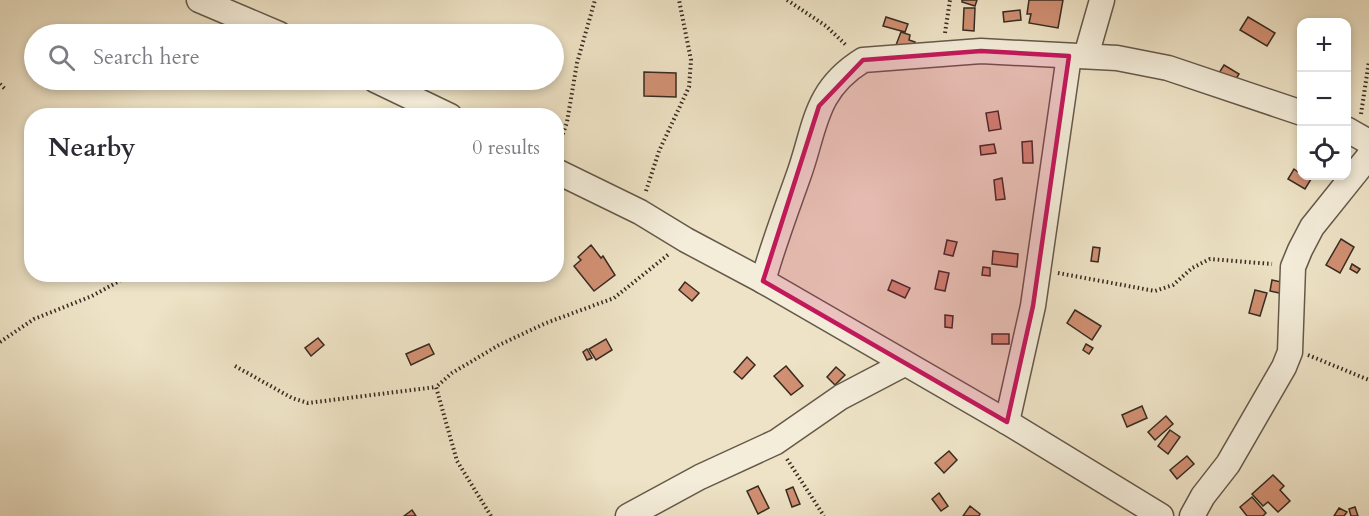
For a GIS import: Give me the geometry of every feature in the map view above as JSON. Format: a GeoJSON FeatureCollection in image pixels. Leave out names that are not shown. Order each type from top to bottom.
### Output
{"type":"FeatureCollection","features":[{"type":"Feature","properties":{"kind":"street"},"geometry":{"type":"LineString","coordinates":[[199,0],[255,24]]}},
{"type":"Feature","properties":{"kind":"street"},"geometry":{"type":"LineString","coordinates":[[1007,422],[1039,269],[1078,56],[1102,0]]}},
{"type":"Feature","properties":{"kind":"street"},"geometry":{"type":"LineString","coordinates":[[763,281],[819,106],[851,68],[863,60],[981,51],[1117,58],[1168,68],[1297,111]]}},
{"type":"Feature","properties":{"kind":"street"},"geometry":{"type":"LineString","coordinates":[[396,90],[433,108]]}},
{"type":"Feature","properties":{"kind":"street"},"geometry":{"type":"LineString","coordinates":[[1192,516],[1203,496],[1228,464],[1269,395],[1290,352],[1293,267],[1312,227],[1369,156]]}},
{"type":"Feature","properties":{"kind":"street"},"geometry":{"type":"LineString","coordinates":[[564,175],[640,212],[686,240],[763,281],[1007,422],[1161,516]]}},
{"type":"Feature","properties":{"kind":"street"},"geometry":{"type":"LineString","coordinates":[[628,516],[700,477],[776,442],[841,397],[904,364]]}},
{"type":"Feature","properties":{"kind":"path"},"geometry":{"type":"LineString","coordinates":[[564,130],[574,72],[594,0]]}},
{"type":"Feature","properties":{"kind":"path"},"geometry":{"type":"LineString","coordinates":[[640,212],[659,151],[688,87],[691,60],[679,0]]}},
{"type":"Feature","properties":{"kind":"path"},"geometry":{"type":"LineString","coordinates":[[787,0],[826,26],[863,60]]}},
{"type":"Feature","properties":{"kind":"path"},"geometry":{"type":"LineString","coordinates":[[942,55],[950,0]]}},
{"type":"Feature","properties":{"kind":"path"},"geometry":{"type":"LineString","coordinates":[[1358,135],[1369,61]]}},
{"type":"Feature","properties":{"kind":"path"},"geometry":{"type":"LineString","coordinates":[[0,84],[6,90]]}},
{"type":"Feature","properties":{"kind":"path"},"geometry":{"type":"LineString","coordinates":[[235,366],[292,398],[308,403],[436,387],[452,373],[499,345],[546,323],[614,298],[686,240]]}},
{"type":"Feature","properties":{"kind":"path"},"geometry":{"type":"LineString","coordinates":[[1039,269],[1155,291],[1173,285],[1192,268],[1210,259],[1249,260],[1293,267]]}},
{"type":"Feature","properties":{"kind":"path"},"geometry":{"type":"LineString","coordinates":[[0,342],[34,319],[92,296],[117,282]]}},
{"type":"Feature","properties":{"kind":"path"},"geometry":{"type":"LineString","coordinates":[[1290,352],[1324,360],[1369,381]]}},
{"type":"Feature","properties":{"kind":"path"},"geometry":{"type":"LineString","coordinates":[[436,387],[457,461],[491,516]]}},
{"type":"Feature","properties":{"kind":"path"},"geometry":{"type":"LineString","coordinates":[[776,442],[824,516]]}},
{"type":"Feature","properties":{"kind":"highlighted area"},"geometry":{"type":"Polygon","coordinates":[[[981,51],[1069,56],[1033,306],[1007,422],[763,281],[819,106],[863,60],[981,51]]]}},
{"type":"Feature","properties":{"kind":"building"},"geometry":{"type":"Polygon","coordinates":[[[962,0],[977,0],[975,6],[962,2],[962,0]]]}},
{"type":"Feature","properties":{"kind":"building"},"geometry":{"type":"Polygon","coordinates":[[[1029,0],[1063,0],[1058,28],[1029,23],[1031,14],[1027,14],[1029,0]]]}},
{"type":"Feature","properties":{"kind":"building"},"geometry":{"type":"Polygon","coordinates":[[[964,8],[975,8],[974,31],[963,30],[964,8]]]}},
{"type":"Feature","properties":{"kind":"building"},"geometry":{"type":"Polygon","coordinates":[[[1020,10],[1021,20],[1004,22],[1003,12],[1020,10]]]}},
{"type":"Feature","properties":{"kind":"building"},"geometry":{"type":"Polygon","coordinates":[[[886,17],[908,24],[905,32],[883,26],[886,17]]]}},
{"type":"Feature","properties":{"kind":"building"},"geometry":{"type":"Polygon","coordinates":[[[1248,17],[1275,33],[1267,46],[1240,30],[1248,17]]]}},
{"type":"Feature","properties":{"kind":"building"},"geometry":{"type":"Polygon","coordinates":[[[901,32],[910,35],[909,40],[915,42],[913,47],[906,49],[896,45],[901,32]]]}},
{"type":"Feature","properties":{"kind":"building"},"geometry":{"type":"Polygon","coordinates":[[[1224,65],[1239,74],[1234,82],[1219,73],[1224,65]]]}},
{"type":"Feature","properties":{"kind":"building"},"geometry":{"type":"Polygon","coordinates":[[[644,72],[676,73],[676,97],[644,96],[644,72]]]}},
{"type":"Feature","properties":{"kind":"building"},"geometry":{"type":"Polygon","coordinates":[[[998,111],[1001,129],[989,131],[986,113],[998,111]]]}},
{"type":"Feature","properties":{"kind":"building"},"geometry":{"type":"Polygon","coordinates":[[[1032,141],[1033,163],[1023,163],[1022,142],[1032,141]]]}},
{"type":"Feature","properties":{"kind":"building"},"geometry":{"type":"Polygon","coordinates":[[[994,144],[996,153],[981,155],[980,146],[994,144]]]}},
{"type":"Feature","properties":{"kind":"building"},"geometry":{"type":"Polygon","coordinates":[[[1294,169],[1297,171],[1297,180],[1311,180],[1305,189],[1288,179],[1294,169]]]}},
{"type":"Feature","properties":{"kind":"building"},"geometry":{"type":"Polygon","coordinates":[[[1002,178],[1005,199],[996,200],[994,180],[1002,178]]]}},
{"type":"Feature","properties":{"kind":"building"},"geometry":{"type":"Polygon","coordinates":[[[1341,239],[1354,247],[1340,273],[1326,265],[1341,239]]]}},
{"type":"Feature","properties":{"kind":"building"},"geometry":{"type":"Polygon","coordinates":[[[947,240],[957,242],[953,256],[944,254],[947,240]]]}},
{"type":"Feature","properties":{"kind":"building"},"geometry":{"type":"Polygon","coordinates":[[[591,245],[601,258],[603,256],[615,275],[594,291],[574,266],[581,260],[578,257],[591,245]]]}},
{"type":"Feature","properties":{"kind":"building"},"geometry":{"type":"Polygon","coordinates":[[[1093,247],[1100,248],[1098,262],[1091,261],[1093,247]]]}},
{"type":"Feature","properties":{"kind":"building"},"geometry":{"type":"Polygon","coordinates":[[[993,251],[1018,254],[1017,267],[992,264],[993,251]]]}},
{"type":"Feature","properties":{"kind":"building"},"geometry":{"type":"Polygon","coordinates":[[[1352,264],[1360,269],[1357,273],[1350,269],[1352,264]]]}},
{"type":"Feature","properties":{"kind":"building"},"geometry":{"type":"Polygon","coordinates":[[[983,267],[990,268],[990,276],[982,275],[983,267]]]}},
{"type":"Feature","properties":{"kind":"building"},"geometry":{"type":"Polygon","coordinates":[[[939,271],[949,273],[945,291],[935,289],[939,271]]]}},
{"type":"Feature","properties":{"kind":"building"},"geometry":{"type":"Polygon","coordinates":[[[892,280],[910,288],[905,298],[888,290],[892,280]]]}},
{"type":"Feature","properties":{"kind":"building"},"geometry":{"type":"Polygon","coordinates":[[[1272,280],[1286,283],[1284,294],[1270,291],[1272,280]]]}},
{"type":"Feature","properties":{"kind":"building"},"geometry":{"type":"Polygon","coordinates":[[[685,282],[699,293],[692,301],[679,290],[685,282]]]}},
{"type":"Feature","properties":{"kind":"building"},"geometry":{"type":"Polygon","coordinates":[[[1255,290],[1267,293],[1260,316],[1249,313],[1255,290]]]}},
{"type":"Feature","properties":{"kind":"building"},"geometry":{"type":"Polygon","coordinates":[[[1075,310],[1101,326],[1092,340],[1067,323],[1075,310]]]}},
{"type":"Feature","properties":{"kind":"building"},"geometry":{"type":"Polygon","coordinates":[[[945,315],[953,316],[952,328],[945,327],[945,315]]]}},
{"type":"Feature","properties":{"kind":"building"},"geometry":{"type":"Polygon","coordinates":[[[992,334],[1009,334],[1009,344],[992,344],[992,334]]]}},
{"type":"Feature","properties":{"kind":"building"},"geometry":{"type":"Polygon","coordinates":[[[318,338],[324,345],[311,356],[305,348],[318,338]]]}},
{"type":"Feature","properties":{"kind":"building"},"geometry":{"type":"Polygon","coordinates":[[[606,339],[612,350],[596,360],[589,349],[606,339]]]}},
{"type":"Feature","properties":{"kind":"building"},"geometry":{"type":"Polygon","coordinates":[[[429,344],[434,354],[411,365],[406,354],[429,344]]]}},
{"type":"Feature","properties":{"kind":"building"},"geometry":{"type":"Polygon","coordinates":[[[1086,344],[1093,348],[1089,354],[1083,350],[1086,344]]]}},
{"type":"Feature","properties":{"kind":"building"},"geometry":{"type":"Polygon","coordinates":[[[587,349],[592,358],[587,360],[583,352],[587,349]]]}},
{"type":"Feature","properties":{"kind":"building"},"geometry":{"type":"Polygon","coordinates":[[[747,357],[755,365],[742,379],[734,372],[747,357]]]}},
{"type":"Feature","properties":{"kind":"building"},"geometry":{"type":"Polygon","coordinates":[[[786,366],[803,386],[791,395],[774,376],[786,366]]]}},
{"type":"Feature","properties":{"kind":"building"},"geometry":{"type":"Polygon","coordinates":[[[836,367],[845,375],[835,385],[827,377],[836,367]]]}},
{"type":"Feature","properties":{"kind":"building"},"geometry":{"type":"Polygon","coordinates":[[[1142,406],[1147,418],[1127,427],[1122,415],[1142,406]]]}},
{"type":"Feature","properties":{"kind":"building"},"geometry":{"type":"Polygon","coordinates":[[[1166,416],[1173,424],[1155,440],[1148,432],[1166,416]]]}},
{"type":"Feature","properties":{"kind":"building"},"geometry":{"type":"Polygon","coordinates":[[[1170,430],[1180,437],[1168,454],[1158,446],[1170,430]]]}},
{"type":"Feature","properties":{"kind":"building"},"geometry":{"type":"Polygon","coordinates":[[[949,451],[957,460],[944,473],[935,463],[949,451]]]}},
{"type":"Feature","properties":{"kind":"building"},"geometry":{"type":"Polygon","coordinates":[[[1187,456],[1194,464],[1177,479],[1170,470],[1187,456]]]}},
{"type":"Feature","properties":{"kind":"building"},"geometry":{"type":"Polygon","coordinates":[[[1273,475],[1284,486],[1280,490],[1290,501],[1278,512],[1268,502],[1263,506],[1252,494],[1273,475]]]}},
{"type":"Feature","properties":{"kind":"building"},"geometry":{"type":"Polygon","coordinates":[[[758,486],[769,508],[758,514],[747,491],[758,486]]]}},
{"type":"Feature","properties":{"kind":"building"},"geometry":{"type":"Polygon","coordinates":[[[793,487],[800,504],[792,507],[786,490],[793,487]]]}},
{"type":"Feature","properties":{"kind":"building"},"geometry":{"type":"Polygon","coordinates":[[[939,493],[948,506],[941,511],[932,499],[939,493]]]}},
{"type":"Feature","properties":{"kind":"building"},"geometry":{"type":"Polygon","coordinates":[[[1252,497],[1266,513],[1263,516],[1247,516],[1240,507],[1252,497]]]}},
{"type":"Feature","properties":{"kind":"building"},"geometry":{"type":"Polygon","coordinates":[[[970,506],[980,514],[979,516],[963,516],[970,506]]]}},
{"type":"Feature","properties":{"kind":"building"},"geometry":{"type":"Polygon","coordinates":[[[1355,507],[1358,516],[1351,516],[1349,509],[1355,507]]]}},
{"type":"Feature","properties":{"kind":"building"},"geometry":{"type":"Polygon","coordinates":[[[1339,508],[1347,512],[1344,516],[1334,516],[1339,508]]]}},
{"type":"Feature","properties":{"kind":"building"},"geometry":{"type":"Polygon","coordinates":[[[412,510],[416,516],[404,516],[412,510]]]}}]}
